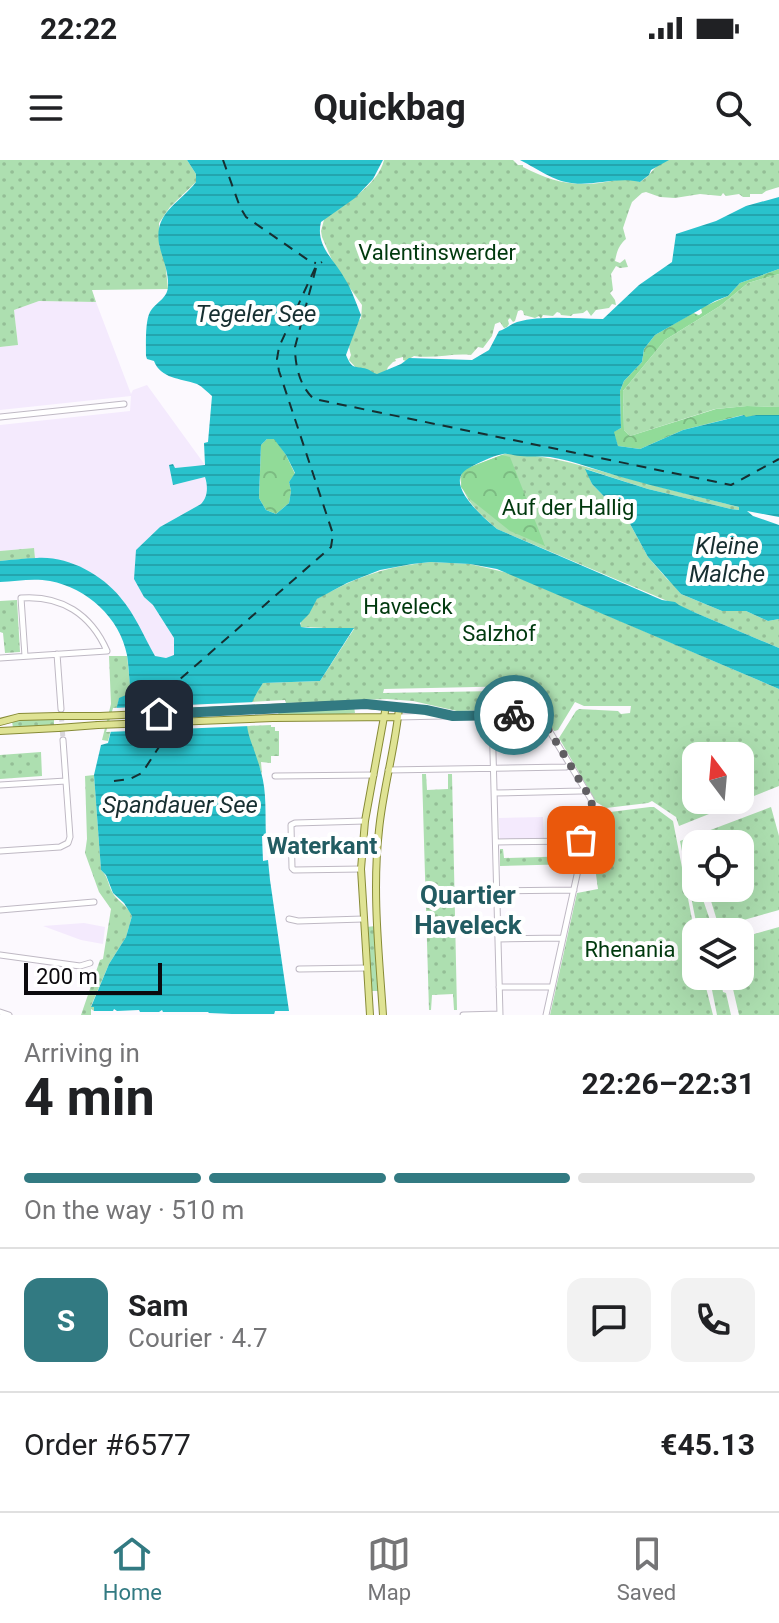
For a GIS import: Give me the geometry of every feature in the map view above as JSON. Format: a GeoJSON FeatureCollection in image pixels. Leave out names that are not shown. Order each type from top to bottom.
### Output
{"type":"FeatureCollection","features":[{"type":"Feature","properties":{"kind":"main road"},"geometry":{"type":"LineString","coordinates":[[0,722],[59,712],[100,716],[348,705],[399,708],[387,770],[376,877],[383,1015]]}},
{"type":"Feature","properties":{"kind":"main road"},"geometry":{"type":"LineString","coordinates":[[370,1015],[361,869],[365,821],[386,706]]}},
{"type":"Feature","properties":{"kind":"main road"},"geometry":{"type":"LineString","coordinates":[[0,731],[273,718],[398,717]]}},
{"type":"Feature","properties":{"kind":"main road"},"geometry":{"type":"LineString","coordinates":[[379,747],[392,750]]}},
{"type":"Feature","properties":{"kind":"main road"},"geometry":{"type":"LineString","coordinates":[[368,995],[382,995]]}},
{"type":"Feature","properties":{"kind":"street"},"geometry":{"type":"LineString","coordinates":[[0,417],[124,404]]}},
{"type":"Feature","properties":{"kind":"street"},"geometry":{"type":"LineString","coordinates":[[0,658],[107,651],[95,628],[76,610],[53,600],[21,598],[25,656]]}},
{"type":"Feature","properties":{"kind":"street"},"geometry":{"type":"LineString","coordinates":[[57,654],[59,712]]}},
{"type":"Feature","properties":{"kind":"street"},"geometry":{"type":"LineString","coordinates":[[399,708],[453,716]]}},
{"type":"Feature","properties":{"kind":"street"},"geometry":{"type":"LineString","coordinates":[[398,717],[539,714],[592,803],[546,1015]]}},
{"type":"Feature","properties":{"kind":"street"},"geometry":{"type":"LineString","coordinates":[[463,1015],[500,1014],[492,715]]}},
{"type":"Feature","properties":{"kind":"street"},"geometry":{"type":"LineString","coordinates":[[0,851],[67,845],[70,837],[63,740]]}},
{"type":"Feature","properties":{"kind":"street"},"geometry":{"type":"LineString","coordinates":[[387,770],[569,765]]}},
{"type":"Feature","properties":{"kind":"street"},"geometry":{"type":"LineString","coordinates":[[275,776],[374,775]]}},
{"type":"Feature","properties":{"kind":"street"},"geometry":{"type":"LineString","coordinates":[[0,785],[66,781]]}},
{"type":"Feature","properties":{"kind":"street"},"geometry":{"type":"LineString","coordinates":[[495,793],[585,789]]}},
{"type":"Feature","properties":{"kind":"street"},"geometry":{"type":"LineString","coordinates":[[361,869],[294,870],[291,825],[365,821]]}},
{"type":"Feature","properties":{"kind":"street"},"geometry":{"type":"LineString","coordinates":[[496,842],[585,841]]}},
{"type":"Feature","properties":{"kind":"street"},"geometry":{"type":"LineString","coordinates":[[497,891],[574,890]]}},
{"type":"Feature","properties":{"kind":"street"},"geometry":{"type":"LineString","coordinates":[[0,910],[94,902]]}},
{"type":"Feature","properties":{"kind":"street"},"geometry":{"type":"LineString","coordinates":[[289,919],[363,919]]}},
{"type":"Feature","properties":{"kind":"street"},"geometry":{"type":"LineString","coordinates":[[498,939],[563,938]]}},
{"type":"Feature","properties":{"kind":"street"},"geometry":{"type":"LineString","coordinates":[[0,955],[80,966],[90,963]]}},
{"type":"Feature","properties":{"kind":"street"},"geometry":{"type":"LineString","coordinates":[[299,969],[367,968]]}},
{"type":"Feature","properties":{"kind":"street"},"geometry":{"type":"LineString","coordinates":[[499,987],[552,987]]}},
{"type":"Feature","properties":{"kind":"street"},"geometry":{"type":"LineString","coordinates":[[0,1012],[9,1015]]}},
{"type":"Feature","properties":{"kind":"shaded area"},"geometry":{"type":"Polygon","coordinates":[[[39,301],[96,302],[131,394],[133,390],[147,385],[205,465],[175,468],[173,485],[205,477],[205,500],[160,527],[137,550],[134,579],[174,638],[174,655],[166,658],[155,657],[122,599],[90,572],[62,561],[35,558],[34,548],[0,551],[0,425],[130,411],[131,396],[0,410],[0,347],[18,345],[14,310],[39,301]]]}},
{"type":"Feature","properties":{"kind":"shaded area"},"geometry":{"type":"Polygon","coordinates":[[[543,817],[544,839],[500,840],[499,818],[543,817]]]}},
{"type":"Feature","properties":{"kind":"shaded area"},"geometry":{"type":"Polygon","coordinates":[[[84,923],[105,927],[103,944],[81,940],[43,926],[84,923]]]}},
{"type":"Feature","properties":{"kind":"green space"},"geometry":{"type":"Polygon","coordinates":[[[0,160],[187,160],[196,174],[196,182],[170,207],[159,223],[159,245],[165,260],[168,289],[92,290],[96,302],[39,301],[14,310],[18,345],[0,347],[0,160]]]}},
{"type":"Feature","properties":{"kind":"green space","name":"Valentinswerder"},"geometry":{"type":"Polygon","coordinates":[[[384,160],[513,160],[547,177],[580,184],[621,180],[640,182],[666,160],[779,160],[779,187],[762,194],[750,194],[750,197],[739,194],[726,196],[723,193],[721,196],[700,194],[675,198],[642,193],[632,202],[623,228],[626,239],[615,261],[620,263],[625,259],[628,267],[616,266],[611,274],[613,290],[610,293],[616,305],[596,310],[591,316],[587,310],[571,316],[557,312],[553,316],[543,315],[541,319],[539,316],[524,315],[521,310],[515,321],[508,320],[507,327],[504,328],[500,322],[495,324],[492,336],[483,348],[478,347],[471,355],[414,356],[406,361],[403,357],[395,359],[384,377],[357,369],[349,360],[350,338],[356,321],[361,319],[362,305],[335,267],[321,231],[325,216],[369,185],[384,160]]]}},
{"type":"Feature","properties":{"kind":"green space"},"geometry":{"type":"Polygon","coordinates":[[[779,269],[779,274],[748,283],[720,306],[665,340],[623,391],[624,430],[630,436],[716,409],[779,407],[779,415],[746,418],[743,415],[683,430],[640,449],[618,446],[613,432],[621,428],[620,391],[624,381],[642,362],[644,349],[655,335],[693,313],[699,315],[701,308],[728,296],[740,283],[779,269]]]}},
{"type":"Feature","properties":{"kind":"green space"},"geometry":{"type":"Polygon","coordinates":[[[779,274],[779,407],[715,409],[630,436],[624,430],[623,391],[665,340],[720,306],[748,283],[779,274]]]}},
{"type":"Feature","properties":{"kind":"green space"},"geometry":{"type":"Polygon","coordinates":[[[267,439],[275,439],[295,474],[289,482],[289,503],[276,514],[266,510],[259,498],[261,445],[267,439]]]}},
{"type":"Feature","properties":{"kind":"green space","name":"Auf der Hallig"},"geometry":{"type":"Polygon","coordinates":[[[504,454],[562,461],[739,507],[739,510],[731,509],[648,489],[586,469],[592,484],[629,522],[648,557],[681,594],[722,611],[746,611],[768,621],[779,619],[779,648],[497,529],[469,500],[460,478],[464,470],[504,454]]]}},
{"type":"Feature","properties":{"kind":"green space"},"geometry":{"type":"Polygon","coordinates":[[[502,455],[510,457],[545,546],[510,531],[470,499],[461,487],[462,470],[502,455]]]}},
{"type":"Feature","properties":{"kind":"green space"},"geometry":{"type":"Polygon","coordinates":[[[34,548],[35,558],[0,561],[0,551],[34,548]]]}},
{"type":"Feature","properties":{"kind":"green space"},"geometry":{"type":"Polygon","coordinates":[[[431,562],[470,564],[508,573],[779,689],[779,786],[754,796],[754,742],[682,742],[682,814],[709,814],[679,826],[676,817],[652,801],[606,808],[596,802],[559,738],[579,709],[618,711],[621,714],[630,713],[631,706],[584,706],[575,702],[558,730],[554,731],[541,709],[532,709],[518,686],[384,689],[383,693],[498,691],[519,697],[528,709],[457,711],[413,701],[387,699],[250,702],[263,683],[320,681],[354,629],[300,627],[301,621],[324,595],[392,568],[431,562]]]}},
{"type":"Feature","properties":{"kind":"green space"},"geometry":{"type":"Polygon","coordinates":[[[17,600],[20,652],[5,653],[3,633],[0,632],[0,601],[17,600]]]}},
{"type":"Feature","properties":{"kind":"green space"},"geometry":{"type":"Polygon","coordinates":[[[109,656],[127,656],[131,693],[119,699],[108,741],[102,740],[111,704],[109,656]]]}},
{"type":"Feature","properties":{"kind":"green space"},"geometry":{"type":"Polygon","coordinates":[[[354,706],[355,713],[278,715],[279,710],[354,706]]]}},
{"type":"Feature","properties":{"kind":"green space"},"geometry":{"type":"Polygon","coordinates":[[[54,718],[54,726],[13,728],[12,721],[18,719],[54,718]]]}},
{"type":"Feature","properties":{"kind":"green space"},"geometry":{"type":"Polygon","coordinates":[[[271,725],[279,731],[279,756],[271,756],[271,763],[261,762],[262,774],[246,726],[271,725]]]}},
{"type":"Feature","properties":{"kind":"green space"},"geometry":{"type":"Polygon","coordinates":[[[41,752],[42,776],[0,779],[0,755],[41,752]]]}},
{"type":"Feature","properties":{"kind":"green space"},"geometry":{"type":"Polygon","coordinates":[[[422,774],[426,774],[427,790],[448,789],[448,774],[452,774],[457,1010],[454,1010],[453,994],[432,995],[429,1010],[422,774]]]}},
{"type":"Feature","properties":{"kind":"green space"},"geometry":{"type":"Polygon","coordinates":[[[94,775],[101,870],[114,895],[132,916],[126,937],[109,964],[91,1006],[94,1007],[94,1015],[81,1015],[100,960],[103,959],[111,909],[99,892],[85,853],[85,776],[94,775]]]}},
{"type":"Feature","properties":{"kind":"green space","name":"Rhenania"},"geometry":{"type":"Polygon","coordinates":[[[654,807],[673,821],[682,868],[682,902],[689,902],[692,918],[682,918],[682,990],[707,990],[713,1015],[550,1015],[577,893],[598,889],[590,831],[594,814],[654,807]]]}},
{"type":"Feature","properties":{"kind":"green space"},"geometry":{"type":"Polygon","coordinates":[[[771,807],[779,836],[779,910],[751,918],[716,918],[711,902],[754,902],[754,830],[710,830],[771,807]]]}},
{"type":"Feature","properties":{"kind":"green space"},"geometry":{"type":"Polygon","coordinates":[[[574,848],[579,848],[576,864],[500,866],[500,849],[503,849],[504,858],[574,856],[574,848]]]}},
{"type":"Feature","properties":{"kind":"green space"},"geometry":{"type":"Polygon","coordinates":[[[692,902],[704,902],[709,918],[695,918],[692,902]]]}},
{"type":"Feature","properties":{"kind":"green space"},"geometry":{"type":"Polygon","coordinates":[[[376,926],[380,991],[371,991],[366,927],[376,926]]]}},
{"type":"Feature","properties":{"kind":"green space"},"geometry":{"type":"Polygon","coordinates":[[[779,927],[779,1015],[739,1015],[733,990],[754,990],[754,934],[779,927]]]}},
{"type":"Feature","properties":{"kind":"green space"},"geometry":{"type":"Polygon","coordinates":[[[712,990],[723,990],[731,1015],[717,1015],[712,990]]]}},
{"type":"Feature","properties":{"kind":"water"},"geometry":{"type":"Polygon","coordinates":[[[187,160],[383,160],[373,179],[355,198],[321,222],[320,231],[323,246],[347,283],[361,315],[346,355],[352,365],[377,374],[409,358],[472,360],[489,350],[499,331],[517,322],[549,318],[603,319],[639,285],[672,262],[676,234],[716,221],[746,206],[779,197],[779,269],[740,283],[728,296],[655,335],[644,349],[642,362],[624,381],[620,391],[621,428],[614,432],[618,446],[640,449],[683,430],[744,415],[779,415],[779,517],[747,511],[779,525],[779,619],[768,621],[746,611],[722,611],[681,594],[648,557],[629,522],[592,484],[585,469],[648,489],[731,509],[739,510],[739,507],[550,457],[499,455],[469,468],[462,474],[460,482],[468,500],[497,529],[779,648],[779,689],[497,569],[431,562],[380,570],[347,583],[317,599],[300,623],[301,627],[309,628],[354,628],[320,681],[263,683],[254,697],[247,719],[249,737],[264,787],[266,836],[262,836],[263,861],[268,860],[289,1011],[275,1011],[274,1015],[94,1015],[94,1007],[91,1007],[109,964],[126,937],[132,916],[113,893],[101,870],[94,775],[101,745],[108,743],[119,698],[131,693],[127,655],[109,617],[89,598],[77,590],[50,581],[0,582],[0,561],[49,558],[83,568],[120,597],[155,656],[166,658],[174,655],[174,638],[134,579],[136,550],[160,527],[201,504],[207,491],[205,477],[173,485],[169,465],[173,464],[175,468],[205,465],[204,443],[208,442],[212,396],[197,384],[166,375],[146,356],[148,316],[166,295],[168,287],[159,244],[160,224],[169,209],[196,182],[196,174],[187,160]],[[267,439],[261,445],[259,498],[266,510],[276,514],[289,503],[289,482],[295,473],[274,439],[267,439]]]}},
{"type":"Feature","properties":{"kind":"water"},"geometry":{"type":"Polygon","coordinates":[[[520,160],[669,160],[651,170],[640,182],[622,180],[584,184],[561,181],[520,160]]]}},
{"type":"Feature","properties":{"kind":"pier"},"geometry":{"type":"Polygon","coordinates":[[[255,702],[250,726],[106,732],[113,708],[255,702]]]}},
{"type":"Feature","properties":{"kind":"pier"},"geometry":{"type":"Polygon","coordinates":[[[91,1009],[277,1013],[277,1015],[91,1015],[91,1009]]]}},
{"type":"Feature","properties":{"kind":"ferry route"},"geometry":{"type":"LineString","coordinates":[[223,160],[246,217],[316,263]]}},
{"type":"Feature","properties":{"kind":"ferry route"},"geometry":{"type":"LineString","coordinates":[[163,709],[166,697],[178,681],[331,547],[333,534],[277,359],[279,347],[316,266],[322,262]]}},
{"type":"Feature","properties":{"kind":"ferry route"},"geometry":{"type":"LineString","coordinates":[[316,268],[295,347],[299,376],[314,399],[731,485],[779,459]]}},
{"type":"Feature","properties":{"kind":"ferry route"},"geometry":{"type":"LineString","coordinates":[[114,781],[130,779],[142,773],[159,747],[163,716]]}},
{"type":"Feature","properties":{"kind":"tunnel"},"geometry":{"type":"LineString","coordinates":[[61,709],[63,740]]}},
{"type":"Feature","properties":{"kind":"way so far"},"geometry":{"type":"LineString","coordinates":[[514,715],[539,714],[591,799],[585,841],[581,840]]}},
{"type":"Feature","properties":{"kind":"district","name":"Waterkant"},"geometry":{"type":"Point","coordinates":[322,846]}},
{"type":"Feature","properties":{"kind":"district","name":"Quartier Haveleck"},"geometry":{"type":"Point","coordinates":[468,910]}},
{"type":"Feature","properties":{"kind":"route"},"geometry":{"type":"LineString","coordinates":[[159,714],[366,704],[453,716],[514,715]]}},
{"type":"Feature","properties":{"kind":"water label","name":"Tegeler See"},"geometry":{"type":"Point","coordinates":[256,314]}},
{"type":"Feature","properties":{"kind":"water label","name":"Kleine Malche"},"geometry":{"type":"Point","coordinates":[727,560]}},
{"type":"Feature","properties":{"kind":"water label","name":"Spandauer See"},"geometry":{"type":"Point","coordinates":[180,805]}},
{"type":"Feature","properties":{"kind":"park label","name":"Haveleck"},"geometry":{"type":"Point","coordinates":[408,606]}},
{"type":"Feature","properties":{"kind":"park label","name":"Salzhof"},"geometry":{"type":"Point","coordinates":[499,633]}}]}
